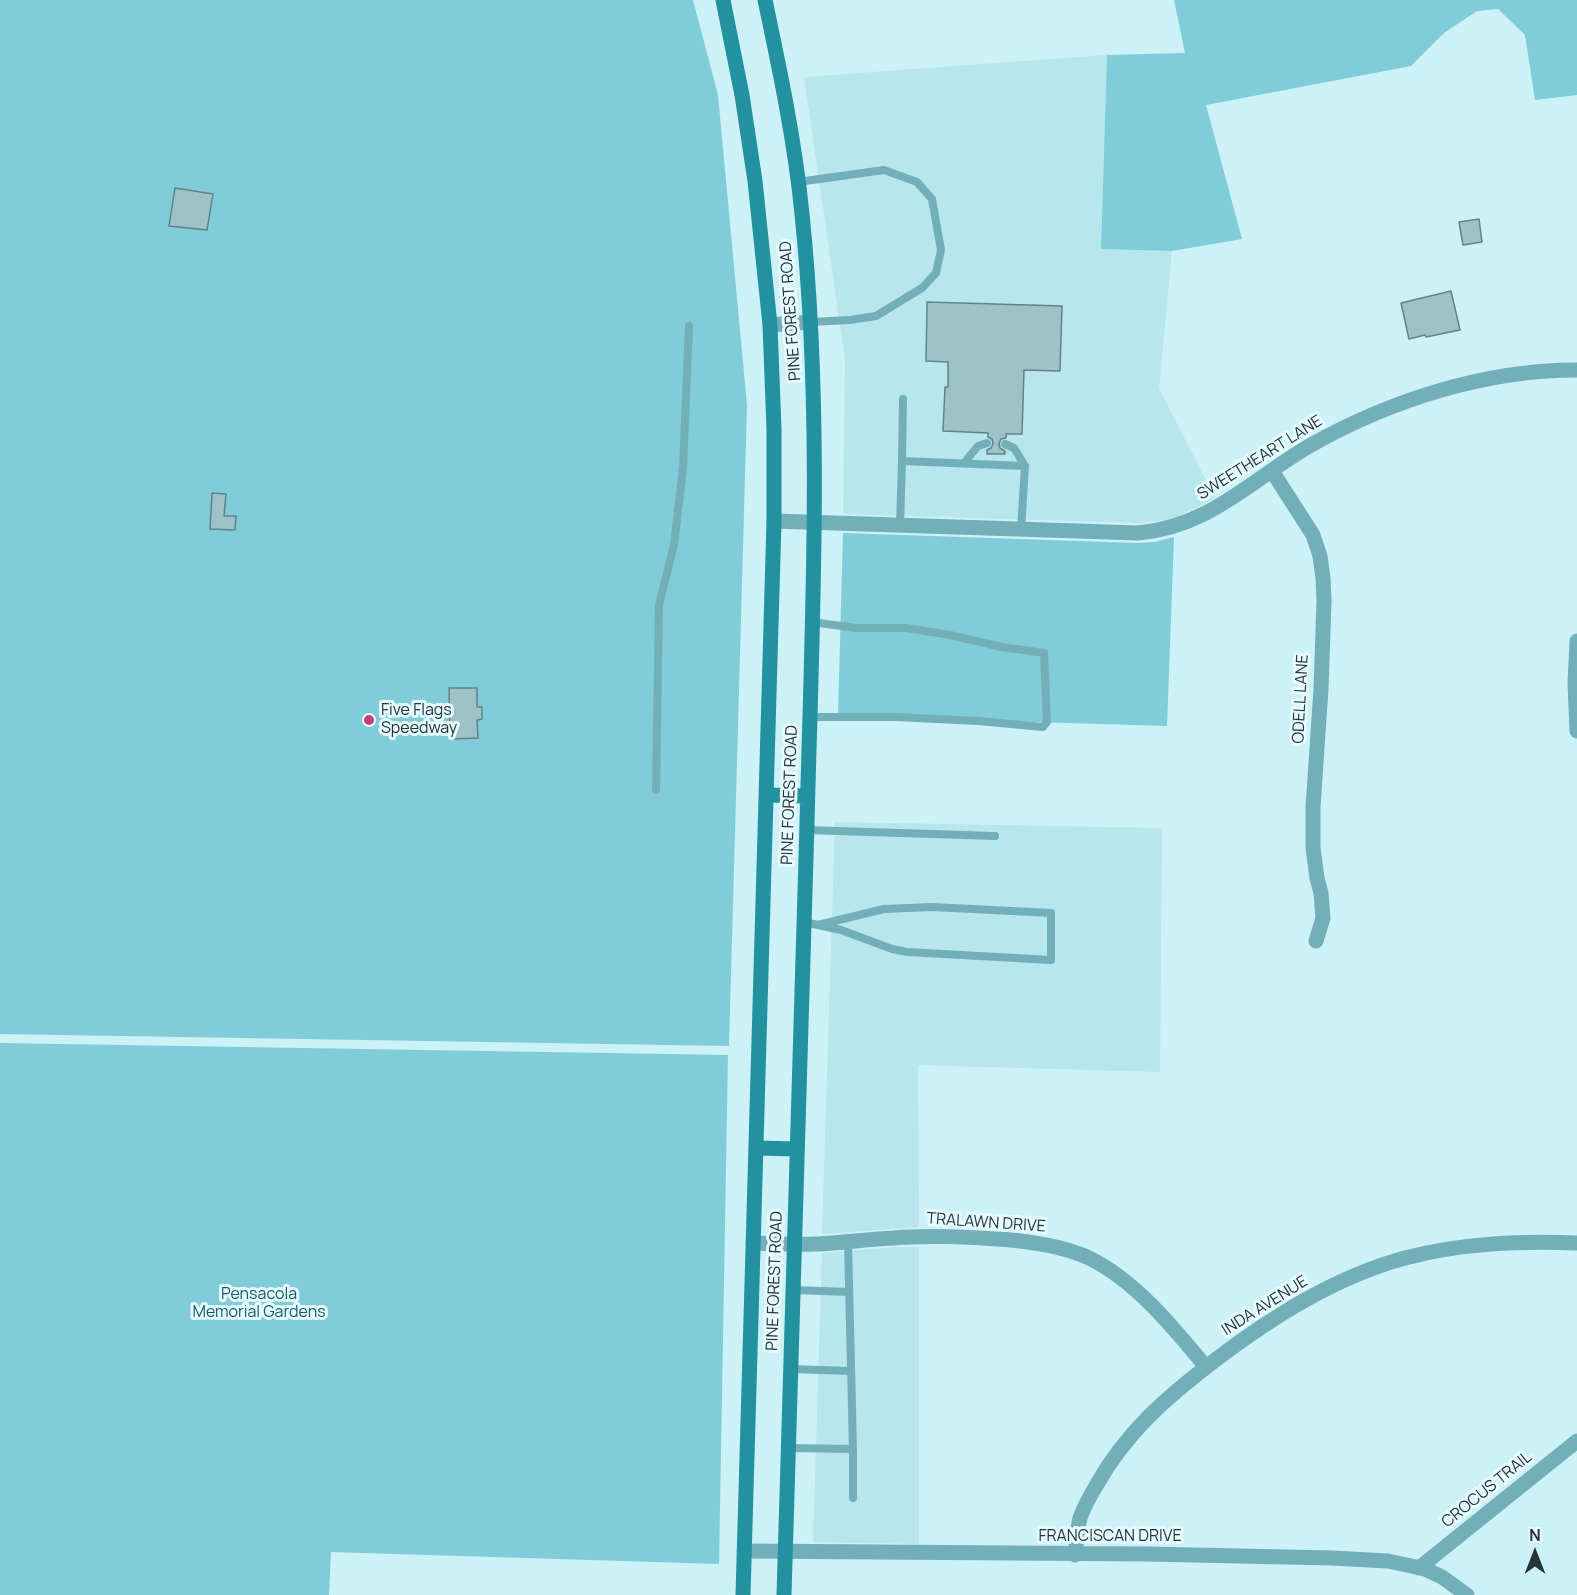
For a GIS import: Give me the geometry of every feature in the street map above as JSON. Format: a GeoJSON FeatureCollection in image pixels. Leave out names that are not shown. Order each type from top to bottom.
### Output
{"type":"FeatureCollection","features":[{"type":"Feature","properties":{"kind":"main road","name":"PINE FOREST ROAD"},"geometry":{"type":"LineString","coordinates":[[723,0],[742,94],[755,181],[770,325],[774,429],[774,521],[743,1595]]}},
{"type":"Feature","properties":{"kind":"main road","name":"PINE FOREST ROAD"},"geometry":{"type":"LineString","coordinates":[[765,0],[780,68],[802,213],[811,322],[815,416],[815,522],[807,796],[811,923],[797,1149],[784,1595]]}},
{"type":"Feature","properties":{"kind":"main road"},"geometry":{"type":"LineString","coordinates":[[766,795],[807,796]]}},
{"type":"Feature","properties":{"kind":"main road"},"geometry":{"type":"LineString","coordinates":[[756,1148],[797,1149]]}},
{"type":"Feature","properties":{"kind":"street"},"geometry":{"type":"LineString","coordinates":[[770,325],[811,322]]}},
{"type":"Feature","properties":{"kind":"street","name":"SWEETHEART LANE"},"geometry":{"type":"LineString","coordinates":[[774,521],[1138,533],[1166,529],[1196,519],[1223,505],[1309,446],[1348,425],[1396,405],[1466,384],[1502,377],[1550,370],[1577,370]]}},
{"type":"Feature","properties":{"kind":"street","name":"ODELL LANE"},"geometry":{"type":"LineString","coordinates":[[1272,471],[1313,536],[1320,556],[1323,578],[1321,689],[1313,807],[1313,848],[1323,918],[1316,940]]}},
{"type":"Feature","properties":{"kind":"street"},"geometry":{"type":"LineString","coordinates":[[1577,641],[1575,683],[1577,731]]}},
{"type":"Feature","properties":{"kind":"street","name":"TRALAWN DRIVE"},"geometry":{"type":"LineString","coordinates":[[753,1243],[817,1244],[959,1236],[1024,1240],[1058,1247],[1087,1257],[1114,1273],[1155,1309],[1206,1367]]}},
{"type":"Feature","properties":{"kind":"street","name":"INDA AVENUE"},"geometry":{"type":"LineString","coordinates":[[1075,1555],[1083,1511],[1100,1478],[1116,1455],[1152,1412],[1173,1393],[1266,1323],[1323,1290],[1363,1272],[1404,1258],[1446,1248],[1478,1244],[1577,1243]]}},
{"type":"Feature","properties":{"kind":"street","name":"CROCUS TRAIL"},"geometry":{"type":"LineString","coordinates":[[1419,1568],[1577,1442]]}},
{"type":"Feature","properties":{"kind":"street","name":"FRANCISCAN DRIVE"},"geometry":{"type":"LineString","coordinates":[[744,1551],[1148,1554],[1332,1558],[1388,1562],[1419,1568],[1442,1577],[1467,1595]]}},
{"type":"Feature","properties":{"kind":"lane"},"geometry":{"type":"LineString","coordinates":[[798,182],[884,170],[917,182],[932,199],[941,250],[936,273],[922,288],[876,316],[811,322]]}},
{"type":"Feature","properties":{"kind":"lane"},"geometry":{"type":"LineString","coordinates":[[656,790],[659,605],[674,544],[683,468],[689,326]]}},
{"type":"Feature","properties":{"kind":"lane"},"geometry":{"type":"LineString","coordinates":[[900,525],[903,399]]}},
{"type":"Feature","properties":{"kind":"lane"},"geometry":{"type":"LineString","coordinates":[[964,464],[978,446],[987,443]]}},
{"type":"Feature","properties":{"kind":"lane"},"geometry":{"type":"LineString","coordinates":[[1005,444],[1014,448],[1025,466],[1021,529]]}},
{"type":"Feature","properties":{"kind":"lane"},"geometry":{"type":"LineString","coordinates":[[902,461],[1025,466]]}},
{"type":"Feature","properties":{"kind":"lane"},"geometry":{"type":"LineString","coordinates":[[810,717],[896,717],[1043,727],[1047,722],[1044,653],[906,628],[856,628],[812,622]]}},
{"type":"Feature","properties":{"kind":"lane"},"geometry":{"type":"LineString","coordinates":[[807,830],[995,836]]}},
{"type":"Feature","properties":{"kind":"lane"},"geometry":{"type":"LineString","coordinates":[[932,907],[1051,914],[1052,960],[907,952],[892,949],[841,930],[811,923],[884,909],[932,907]]}},
{"type":"Feature","properties":{"kind":"lane"},"geometry":{"type":"LineString","coordinates":[[848,1242],[853,1498]]}},
{"type":"Feature","properties":{"kind":"lane"},"geometry":{"type":"LineString","coordinates":[[793,1290],[849,1292]]}},
{"type":"Feature","properties":{"kind":"lane"},"geometry":{"type":"LineString","coordinates":[[790,1369],[851,1371]]}},
{"type":"Feature","properties":{"kind":"lane"},"geometry":{"type":"LineString","coordinates":[[788,1448],[853,1449]]}},
{"type":"Feature","properties":{"kind":"shaded area"},"geometry":{"type":"Polygon","coordinates":[[[1107,55],[1101,249],[1172,251],[1159,388],[1215,498],[1179,516],[1138,523],[843,514],[845,359],[804,77],[1107,55]]]}},
{"type":"Feature","properties":{"kind":"shaded area"},"geometry":{"type":"Polygon","coordinates":[[[835,822],[1162,828],[1160,1072],[918,1065],[919,1227],[822,1234],[835,822]]]}},
{"type":"Feature","properties":{"kind":"shaded area"},"geometry":{"type":"Polygon","coordinates":[[[919,1247],[919,1544],[813,1542],[822,1253],[919,1247]]]}},
{"type":"Feature","properties":{"kind":"green space","name":"Five Flags Speedway"},"geometry":{"type":"Polygon","coordinates":[[[0,0],[693,0],[718,95],[747,405],[729,1046],[0,1034],[0,0]]]}},
{"type":"Feature","properties":{"kind":"green space"},"geometry":{"type":"Polygon","coordinates":[[[1174,0],[1577,0],[1577,95],[1535,100],[1525,35],[1498,9],[1477,11],[1444,33],[1411,66],[1206,105],[1242,239],[1172,251],[1101,249],[1107,55],[1185,53],[1174,0]]]}},
{"type":"Feature","properties":{"kind":"green space"},"geometry":{"type":"Polygon","coordinates":[[[843,533],[1138,543],[1174,537],[1167,726],[838,716],[843,533]]]}},
{"type":"Feature","properties":{"kind":"green space","name":"Pensacola Memorial Gardens"},"geometry":{"type":"Polygon","coordinates":[[[0,1043],[728,1055],[719,1564],[331,1552],[329,1595],[0,1595],[0,1043]]]}},
{"type":"Feature","properties":{"kind":"building"},"geometry":{"type":"Polygon","coordinates":[[[175,188],[213,194],[207,230],[169,226],[175,188]]]}},
{"type":"Feature","properties":{"kind":"building"},"geometry":{"type":"Polygon","coordinates":[[[1479,219],[1482,242],[1463,245],[1459,222],[1479,219]]]}},
{"type":"Feature","properties":{"kind":"building"},"geometry":{"type":"Polygon","coordinates":[[[1451,291],[1460,330],[1409,339],[1401,303],[1451,291]]]}},
{"type":"Feature","properties":{"kind":"building"},"geometry":{"type":"Polygon","coordinates":[[[927,302],[1062,306],[1060,371],[1024,370],[1022,434],[1006,434],[1006,438],[1001,439],[1000,448],[1005,451],[1005,454],[987,454],[987,450],[993,444],[988,433],[943,431],[945,387],[948,387],[948,362],[926,361],[927,302]]]}},
{"type":"Feature","properties":{"kind":"building"},"geometry":{"type":"Polygon","coordinates":[[[212,493],[226,494],[224,516],[236,516],[235,530],[210,529],[212,493]]]}},
{"type":"Feature","properties":{"kind":"building"},"geometry":{"type":"Polygon","coordinates":[[[449,688],[477,688],[477,707],[482,707],[482,719],[477,720],[478,738],[450,739],[449,688]]]}},
{"type":"Feature","properties":{"kind":"place","name":"Five Flags Speedway"},"geometry":{"type":"Point","coordinates":[369,720]}}]}
